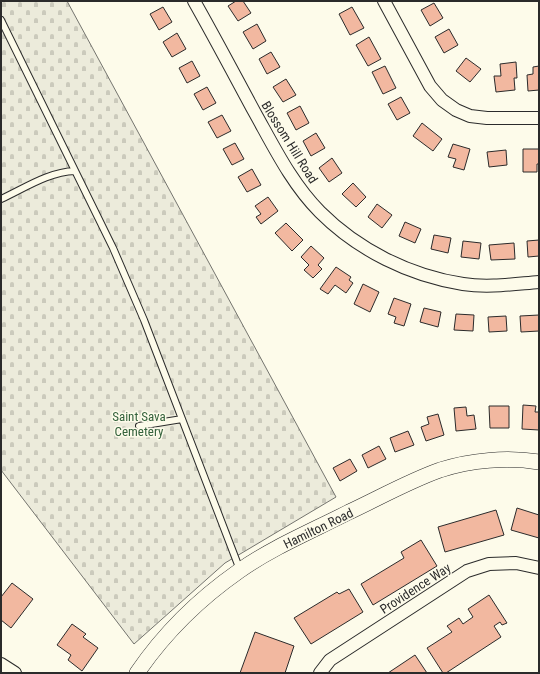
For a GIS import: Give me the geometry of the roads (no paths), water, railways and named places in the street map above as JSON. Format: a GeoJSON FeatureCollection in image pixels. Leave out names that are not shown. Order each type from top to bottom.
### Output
{"type":"FeatureCollection","features":[{"type":"Feature","properties":{"kind":"street","name":"Blossom Hill Road"},"geometry":{"type":"LineString","coordinates":[[194,1],[268,136],[294,180],[319,211],[348,236],[389,261],[430,277],[464,284],[487,286],[539,282]]}},
{"type":"Feature","properties":{"kind":"street"},"geometry":{"type":"LineString","coordinates":[[384,1],[430,86],[442,100],[456,110],[470,116],[487,118],[539,118]]}},
{"type":"Feature","properties":{"kind":"street","name":"Hamilton Road"},"geometry":{"type":"LineString","coordinates":[[137,673],[152,651],[181,619],[206,596],[240,570],[276,549],[406,484],[441,470],[472,462],[500,460],[539,462]]}},
{"type":"Feature","properties":{"kind":"street","name":"Providence Way"},"geometry":{"type":"LineString","coordinates":[[320,673],[330,660],[467,571],[489,564],[516,562],[539,568]]}},
{"type":"Feature","properties":{"kind":"street"},"geometry":{"type":"LineString","coordinates":[[1,664],[14,673]]}},
{"type":"Feature","properties":{"kind":"lane"},"geometry":{"type":"LineString","coordinates":[[1,20],[113,248],[144,320],[240,570]]}},
{"type":"Feature","properties":{"kind":"lane"},"geometry":{"type":"LineString","coordinates":[[1,200],[50,175],[75,171]]}},
{"type":"Feature","properties":{"kind":"lane"},"geometry":{"type":"LineString","coordinates":[[139,426],[182,419]]}},
{"type":"Feature","properties":{"kind":"park label","name":"Saint Sava Cemetery"},"geometry":{"type":"Point","coordinates":[139,424]}}]}
